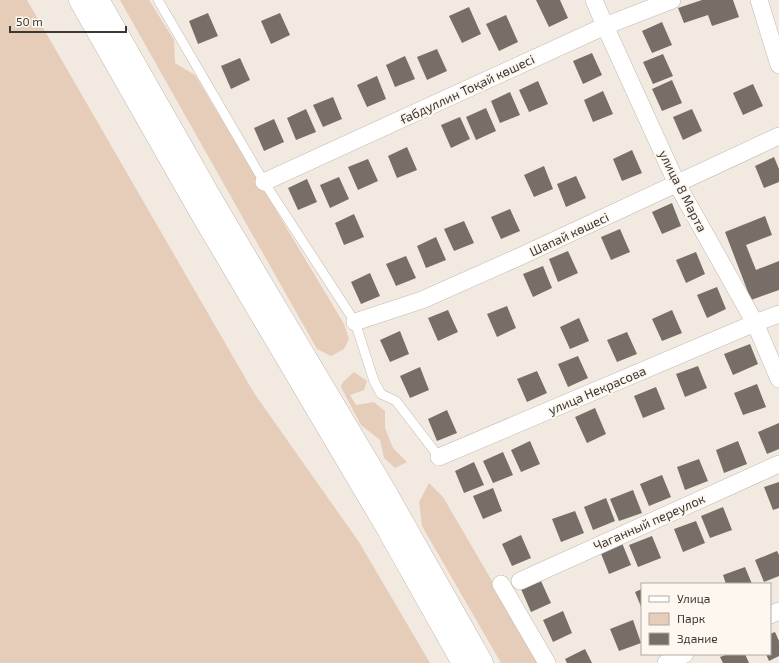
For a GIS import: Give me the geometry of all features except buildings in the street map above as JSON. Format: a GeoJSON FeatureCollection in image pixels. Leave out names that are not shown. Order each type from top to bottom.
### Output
{"type":"FeatureCollection","features":[{"type":"Feature","properties":{"kind":"main road"},"geometry":{"type":"LineString","coordinates":[[80,0],[204,218],[389,532],[463,663]]}},
{"type":"Feature","properties":{"kind":"main road"},"geometry":{"type":"LineString","coordinates":[[98,0],[214,204],[386,493],[482,663]]}},
{"type":"Feature","properties":{"kind":"street","name":"улица 8 Марта"},"geometry":{"type":"LineString","coordinates":[[594,0],[677,184],[754,323],[778,377]]}},
{"type":"Feature","properties":{"kind":"street","name":"Ғабдуллин Тоқай көшесі"},"geometry":{"type":"LineString","coordinates":[[264,182],[605,26],[672,0]]}},
{"type":"Feature","properties":{"kind":"street"},"geometry":{"type":"LineString","coordinates":[[759,0],[779,65]]}},
{"type":"Feature","properties":{"kind":"street","name":"Шапай көшесі"},"geometry":{"type":"LineString","coordinates":[[355,322],[422,300],[528,253],[779,136]]}},
{"type":"Feature","properties":{"kind":"street","name":"улица Некрасова"},"geometry":{"type":"LineString","coordinates":[[439,457],[754,323],[779,314]]}},
{"type":"Feature","properties":{"kind":"street","name":"Чаганный переулок"},"geometry":{"type":"LineString","coordinates":[[520,581],[779,464]]}},
{"type":"Feature","properties":{"kind":"street"},"geometry":{"type":"LineString","coordinates":[[501,584],[547,663]]}},
{"type":"Feature","properties":{"kind":"street"},"geometry":{"type":"LineString","coordinates":[[666,663],[683,655]]}},
{"type":"Feature","properties":{"kind":"lane"},"geometry":{"type":"LineString","coordinates":[[158,0],[264,182],[355,322],[374,381],[381,394],[396,400],[439,457]]}},
{"type":"Feature","properties":{"kind":"green space"},"geometry":{"type":"Polygon","coordinates":[[[0,0],[27,0],[254,393],[359,542],[430,663],[0,663],[0,0]]]}},
{"type":"Feature","properties":{"kind":"green space"},"geometry":{"type":"Polygon","coordinates":[[[120,0],[149,0],[174,40],[175,63],[195,75],[344,324],[349,339],[344,349],[331,356],[317,349],[120,0]]]}},
{"type":"Feature","properties":{"kind":"green space"},"geometry":{"type":"Polygon","coordinates":[[[354,372],[367,381],[364,390],[350,395],[356,405],[374,402],[385,411],[385,428],[393,448],[407,462],[395,468],[384,458],[380,440],[361,425],[341,387],[343,382],[354,372]]]}},
{"type":"Feature","properties":{"kind":"green space"},"geometry":{"type":"Polygon","coordinates":[[[429,483],[443,497],[540,663],[501,663],[422,526],[419,502],[429,483]]]}}]}
